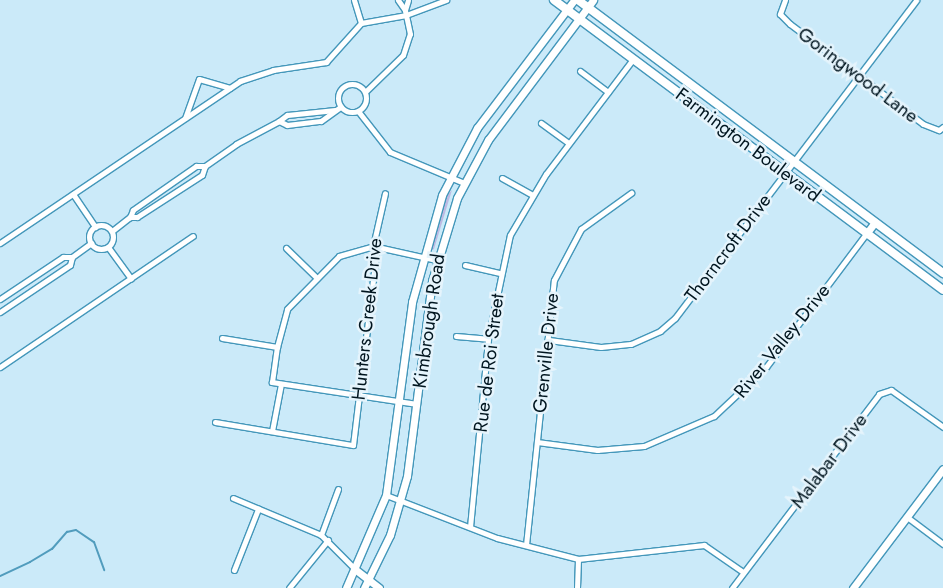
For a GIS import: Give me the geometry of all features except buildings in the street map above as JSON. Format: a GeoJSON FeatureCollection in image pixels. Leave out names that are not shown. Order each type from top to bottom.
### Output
{"type":"FeatureCollection","features":[{"type":"Feature","properties":{"kind":"main road","name":"Farmington Boulevard"},"geometry":{"type":"LineString","coordinates":[[554,0],[943,290]]}},
{"type":"Feature","properties":{"kind":"main road","name":"Farmington Boulevard"},"geometry":{"type":"LineString","coordinates":[[578,0],[590,3],[794,161],[943,273]]}},
{"type":"Feature","properties":{"kind":"street"},"geometry":{"type":"LineString","coordinates":[[354,0],[360,23]]}},
{"type":"Feature","properties":{"kind":"street"},"geometry":{"type":"LineString","coordinates":[[398,0],[406,13]]}},
{"type":"Feature","properties":{"kind":"street"},"geometry":{"type":"LineString","coordinates":[[365,92],[404,56],[410,34],[406,13],[408,0]]}},
{"type":"Feature","properties":{"kind":"street"},"geometry":{"type":"LineString","coordinates":[[0,243],[230,88],[259,73],[326,62],[360,23],[406,13],[446,0]]}},
{"type":"Feature","properties":{"kind":"street","name":"Kimbrough Road"},"geometry":{"type":"LineString","coordinates":[[346,588],[356,570],[386,495],[422,256],[450,177],[478,128],[574,0]]}},
{"type":"Feature","properties":{"kind":"street","name":"Goringwood Lane"},"geometry":{"type":"LineString","coordinates":[[786,0],[780,14],[923,124],[941,129]]}},
{"type":"Feature","properties":{"kind":"street","name":"Thorncroft Drive"},"geometry":{"type":"LineString","coordinates":[[549,340],[601,347],[631,344],[660,331],[785,173],[916,0]]}},
{"type":"Feature","properties":{"kind":"street","name":"Kimbrough Road"},"geometry":{"type":"LineString","coordinates":[[364,588],[369,580],[401,500],[418,404],[436,260],[464,183],[488,140],[590,3]]}},
{"type":"Feature","properties":{"kind":"street","name":"Rue de Roi Street"},"geometry":{"type":"LineString","coordinates":[[470,527],[488,339],[510,235],[533,195],[568,143],[633,59]]}},
{"type":"Feature","properties":{"kind":"street"},"geometry":{"type":"LineString","coordinates":[[580,71],[608,92]]}},
{"type":"Feature","properties":{"kind":"street"},"geometry":{"type":"LineString","coordinates":[[185,118],[200,79],[230,88]]}},
{"type":"Feature","properties":{"kind":"street"},"geometry":{"type":"LineString","coordinates":[[340,107],[337,97],[345,85],[354,84],[365,92],[366,101],[358,111]]}},
{"type":"Feature","properties":{"kind":"street"},"geometry":{"type":"LineString","coordinates":[[130,217],[137,217],[193,180],[205,166],[279,121],[316,112],[335,110],[340,107],[358,111],[385,148],[464,183]]}},
{"type":"Feature","properties":{"kind":"street"},"geometry":{"type":"LineString","coordinates":[[279,121],[287,125],[317,122],[332,117],[335,110]]}},
{"type":"Feature","properties":{"kind":"street"},"geometry":{"type":"LineString","coordinates":[[316,112],[317,122]]}},
{"type":"Feature","properties":{"kind":"street"},"geometry":{"type":"LineString","coordinates":[[541,123],[568,143]]}},
{"type":"Feature","properties":{"kind":"street"},"geometry":{"type":"LineString","coordinates":[[108,247],[112,231],[130,217],[132,210],[196,166],[205,166]]}},
{"type":"Feature","properties":{"kind":"street"},"geometry":{"type":"LineString","coordinates":[[502,178],[533,195]]}},
{"type":"Feature","properties":{"kind":"street","name":"Hunters Creek Drive"},"geometry":{"type":"LineString","coordinates":[[272,431],[353,445],[376,256],[373,246],[385,192]]}},
{"type":"Feature","properties":{"kind":"street","name":"Grenville Drive"},"geometry":{"type":"LineString","coordinates":[[526,545],[554,280],[568,247],[581,229],[631,193]]}},
{"type":"Feature","properties":{"kind":"street"},"geometry":{"type":"LineString","coordinates":[[73,194],[95,227]]}},
{"type":"Feature","properties":{"kind":"street"},"geometry":{"type":"LineString","coordinates":[[866,234],[875,222]]}},
{"type":"Feature","properties":{"kind":"street"},"geometry":{"type":"LineString","coordinates":[[108,247],[99,249],[91,243],[90,233],[95,227],[106,226],[112,231]]}},
{"type":"Feature","properties":{"kind":"street","name":"River Valley Drive"},"geometry":{"type":"LineString","coordinates":[[537,442],[596,450],[644,446],[714,416],[766,367],[866,234]]}},
{"type":"Feature","properties":{"kind":"street"},"geometry":{"type":"LineString","coordinates":[[0,367],[193,236]]}},
{"type":"Feature","properties":{"kind":"street"},"geometry":{"type":"LineString","coordinates":[[0,300],[63,257],[72,257],[91,243]]}},
{"type":"Feature","properties":{"kind":"street"},"geometry":{"type":"LineString","coordinates":[[418,404],[359,397],[272,382],[277,347],[287,308],[339,256],[373,246],[436,260]]}},
{"type":"Feature","properties":{"kind":"street"},"geometry":{"type":"LineString","coordinates":[[108,247],[131,278]]}},
{"type":"Feature","properties":{"kind":"street"},"geometry":{"type":"LineString","coordinates":[[286,248],[317,278]]}},
{"type":"Feature","properties":{"kind":"street"},"geometry":{"type":"LineString","coordinates":[[0,312],[70,265],[72,257]]}},
{"type":"Feature","properties":{"kind":"street"},"geometry":{"type":"LineString","coordinates":[[465,265],[501,273]]}},
{"type":"Feature","properties":{"kind":"street"},"geometry":{"type":"LineString","coordinates":[[456,336],[488,339]]}},
{"type":"Feature","properties":{"kind":"street"},"geometry":{"type":"LineString","coordinates":[[222,338],[277,347]]}},
{"type":"Feature","properties":{"kind":"street"},"geometry":{"type":"LineString","coordinates":[[215,422],[272,431],[281,384]]}},
{"type":"Feature","properties":{"kind":"street","name":"Malabar Drive"},"geometry":{"type":"LineString","coordinates":[[732,588],[879,394],[891,390],[943,427]]}},
{"type":"Feature","properties":{"kind":"street"},"geometry":{"type":"LineString","coordinates":[[853,588],[943,469]]}},
{"type":"Feature","properties":{"kind":"street"},"geometry":{"type":"LineString","coordinates":[[321,535],[338,489]]}},
{"type":"Feature","properties":{"kind":"street"},"geometry":{"type":"LineString","coordinates":[[386,495],[470,527],[578,559],[704,544],[743,572]]}},
{"type":"Feature","properties":{"kind":"street"},"geometry":{"type":"LineString","coordinates":[[233,498],[321,535],[356,570],[379,588]]}},
{"type":"Feature","properties":{"kind":"street"},"geometry":{"type":"LineString","coordinates":[[234,570],[258,509]]}},
{"type":"Feature","properties":{"kind":"street"},"geometry":{"type":"LineString","coordinates":[[907,517],[943,544]]}},
{"type":"Feature","properties":{"kind":"street"},"geometry":{"type":"LineString","coordinates":[[289,588],[328,540]]}},
{"type":"Feature","properties":{"kind":"street"},"geometry":{"type":"LineString","coordinates":[[577,588],[578,559]]}},
{"type":"Feature","properties":{"kind":"shaded area"},"geometry":{"type":"Polygon","coordinates":[[[452,190],[434,249],[430,251],[444,199],[452,190]]]}},
{"type":"Feature","properties":{"kind":"waterway"},"geometry":{"type":"LineString","coordinates":[[0,576],[52,549],[67,532],[76,530],[94,542],[104,570]]}}]}
